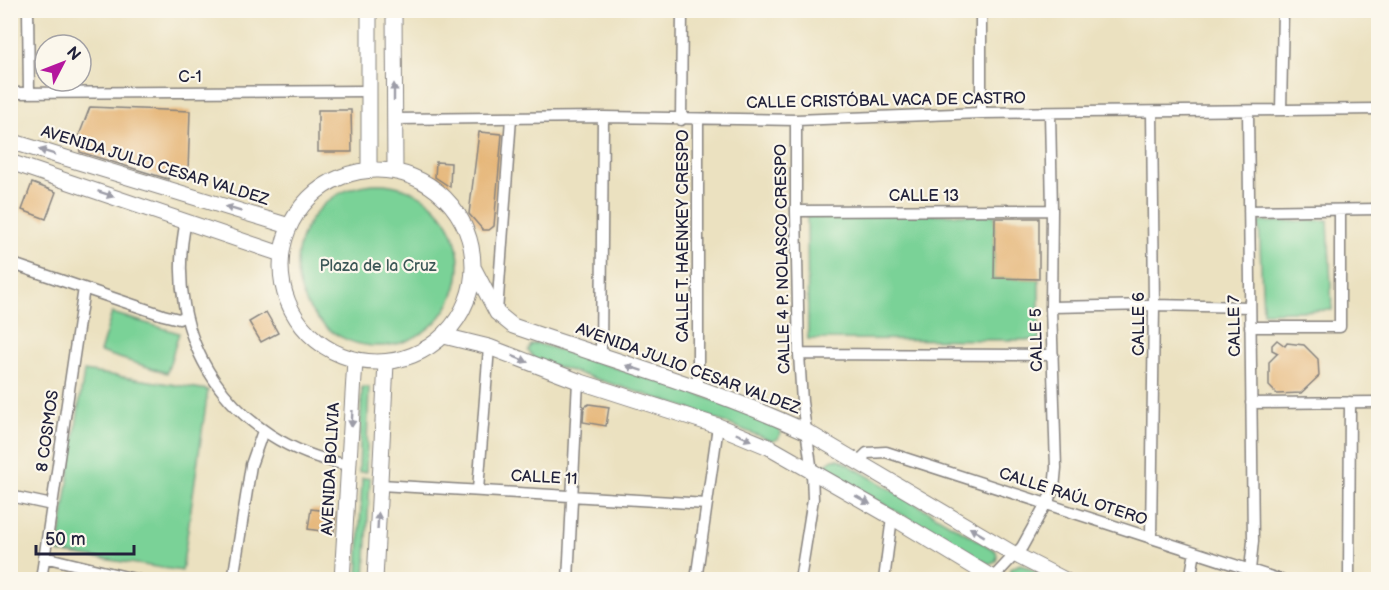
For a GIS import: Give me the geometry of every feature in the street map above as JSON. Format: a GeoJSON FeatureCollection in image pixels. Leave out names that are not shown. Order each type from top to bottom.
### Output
{"type":"FeatureCollection","features":[{"type":"Feature","properties":{"kind":"main road"},"geometry":{"type":"LineString","coordinates":[[369,10],[369,170]]}},
{"type":"Feature","properties":{"kind":"main road"},"geometry":{"type":"LineString","coordinates":[[394,10],[395,172]]}},
{"type":"Feature","properties":{"kind":"main road","name":"AVENIDA JULIO CESAR VALDEZ"},"geometry":{"type":"LineString","coordinates":[[10,141],[289,226]]}},
{"type":"Feature","properties":{"kind":"main road"},"geometry":{"type":"LineString","coordinates":[[10,162],[281,254]]}},
{"type":"Feature","properties":{"kind":"main road"},"geometry":{"type":"LineString","coordinates":[[369,170],[395,172],[423,182],[447,200],[464,225],[471,246],[474,269],[472,284],[463,312],[444,336],[417,354],[386,363],[355,360],[329,350],[316,341],[296,318],[283,286],[281,254],[289,226],[305,202],[327,183],[354,172],[369,170]]}},
{"type":"Feature","properties":{"kind":"main road","name":"AVENIDA JULIO CESAR VALDEZ"},"geometry":{"type":"LineString","coordinates":[[474,269],[497,313],[513,326],[698,388],[807,432],[1014,554],[1065,579]]}},
{"type":"Feature","properties":{"kind":"main road"},"geometry":{"type":"LineString","coordinates":[[444,336],[489,347],[578,381],[718,426],[771,448],[892,516],[993,579]]}},
{"type":"Feature","properties":{"kind":"main road","name":"AVENIDA BOLIVIA"},"geometry":{"type":"LineString","coordinates":[[342,579],[355,360]]}},
{"type":"Feature","properties":{"kind":"main road"},"geometry":{"type":"LineString","coordinates":[[375,579],[386,363]]}},
{"type":"Feature","properties":{"kind":"street"},"geometry":{"type":"LineString","coordinates":[[28,10],[29,93]]}},
{"type":"Feature","properties":{"kind":"street"},"geometry":{"type":"LineString","coordinates":[[681,120],[682,10]]}},
{"type":"Feature","properties":{"kind":"street"},"geometry":{"type":"LineString","coordinates":[[981,10],[981,113]]}},
{"type":"Feature","properties":{"kind":"street"},"geometry":{"type":"LineString","coordinates":[[1281,110],[1283,10]]}},
{"type":"Feature","properties":{"kind":"street","name":"C-1"},"geometry":{"type":"LineString","coordinates":[[10,93],[369,91]]}},
{"type":"Feature","properties":{"kind":"street","name":"CALLE CRISTÓBAL VACA DE CASTRO"},"geometry":{"type":"LineString","coordinates":[[394,119],[603,117],[796,120],[981,113],[1378,109]]}},
{"type":"Feature","properties":{"kind":"street","name":"CALLE 7"},"geometry":{"type":"LineString","coordinates":[[1248,111],[1253,541],[1250,570]]}},
{"type":"Feature","properties":{"kind":"street","name":"CALLE 6"},"geometry":{"type":"LineString","coordinates":[[1151,537],[1154,305],[1152,112]]}},
{"type":"Feature","properties":{"kind":"street","name":"CALLE 5"},"geometry":{"type":"LineString","coordinates":[[993,579],[1022,547],[1054,489],[1056,468],[1050,113]]}},
{"type":"Feature","properties":{"kind":"street"},"geometry":{"type":"LineString","coordinates":[[601,357],[603,117]]}},
{"type":"Feature","properties":{"kind":"street"},"geometry":{"type":"LineString","coordinates":[[497,313],[511,118]]}},
{"type":"Feature","properties":{"kind":"street","name":"CALLE T. HAENKEY CRESPO"},"geometry":{"type":"LineString","coordinates":[[698,118],[698,388]]}},
{"type":"Feature","properties":{"kind":"street","name":"CALLE 4 P. NOLASCO CRESPO"},"geometry":{"type":"LineString","coordinates":[[796,120],[799,354],[813,499],[800,579]]}},
{"type":"Feature","properties":{"kind":"street","name":"CALLE 13"},"geometry":{"type":"LineString","coordinates":[[796,211],[1053,210]]}},
{"type":"Feature","properties":{"kind":"street"},"geometry":{"type":"LineString","coordinates":[[1250,327],[1340,327],[1340,210]]}},
{"type":"Feature","properties":{"kind":"street"},"geometry":{"type":"LineString","coordinates":[[1249,211],[1378,210]]}},
{"type":"Feature","properties":{"kind":"street"},"geometry":{"type":"LineString","coordinates":[[186,221],[182,240],[180,278],[191,336],[209,372],[233,405],[263,431],[306,454],[330,462],[349,465]]}},
{"type":"Feature","properties":{"kind":"street"},"geometry":{"type":"LineString","coordinates":[[10,263],[163,315],[179,319],[186,316]]}},
{"type":"Feature","properties":{"kind":"street","name":"8 COSMOS"},"geometry":{"type":"LineString","coordinates":[[41,579],[84,288]]}},
{"type":"Feature","properties":{"kind":"street"},"geometry":{"type":"LineString","coordinates":[[1052,307],[1250,306]]}},
{"type":"Feature","properties":{"kind":"street"},"geometry":{"type":"LineString","coordinates":[[478,490],[489,347]]}},
{"type":"Feature","properties":{"kind":"street"},"geometry":{"type":"LineString","coordinates":[[799,354],[1053,355]]}},
{"type":"Feature","properties":{"kind":"street"},"geometry":{"type":"LineString","coordinates":[[568,579],[578,381]]}},
{"type":"Feature","properties":{"kind":"street"},"geometry":{"type":"LineString","coordinates":[[1349,579],[1350,402]]}},
{"type":"Feature","properties":{"kind":"street"},"geometry":{"type":"LineString","coordinates":[[1251,403],[1378,402]]}},
{"type":"Feature","properties":{"kind":"street"},"geometry":{"type":"LineString","coordinates":[[696,579],[718,426]]}},
{"type":"Feature","properties":{"kind":"street"},"geometry":{"type":"LineString","coordinates":[[233,579],[251,465],[263,431]]}},
{"type":"Feature","properties":{"kind":"street","name":"CALLE RAÚL OTERO"},"geometry":{"type":"LineString","coordinates":[[858,462],[867,453],[886,452],[1281,579]]}},
{"type":"Feature","properties":{"kind":"street","name":"CALLE 11"},"geometry":{"type":"LineString","coordinates":[[380,485],[707,504]]}},
{"type":"Feature","properties":{"kind":"street"},"geometry":{"type":"LineString","coordinates":[[10,496],[52,505]]}},
{"type":"Feature","properties":{"kind":"street"},"geometry":{"type":"LineString","coordinates":[[884,579],[892,516]]}},
{"type":"Feature","properties":{"kind":"street"},"geometry":{"type":"LineString","coordinates":[[1190,579],[1195,552]]}},
{"type":"Feature","properties":{"kind":"street"},"geometry":{"type":"LineString","coordinates":[[44,557],[139,579]]}},
{"type":"Feature","properties":{"kind":"green space","name":"Plaza de la Cruz"},"geometry":{"type":"Polygon","coordinates":[[[378,184],[394,185],[409,190],[435,208],[453,234],[458,249],[458,281],[453,296],[435,322],[409,340],[394,345],[378,346],[362,345],[347,340],[321,322],[303,296],[298,281],[297,265],[298,249],[303,234],[321,208],[347,190],[362,185],[378,184]]]}},
{"type":"Feature","properties":{"kind":"green space"},"geometry":{"type":"Polygon","coordinates":[[[807,213],[995,215],[994,278],[1039,279],[1039,340],[808,339],[807,213]]]}},
{"type":"Feature","properties":{"kind":"green space"},"geometry":{"type":"Polygon","coordinates":[[[1328,220],[1332,310],[1263,312],[1259,222],[1328,220]]]}},
{"type":"Feature","properties":{"kind":"green space"},"geometry":{"type":"Polygon","coordinates":[[[112,313],[179,333],[167,373],[100,352],[112,313]]]}},
{"type":"Feature","properties":{"kind":"green space"},"geometry":{"type":"Polygon","coordinates":[[[536,343],[690,391],[777,425],[781,433],[778,439],[772,441],[685,407],[536,360],[528,351],[531,345],[536,343]]]}},
{"type":"Feature","properties":{"kind":"green space"},"geometry":{"type":"Polygon","coordinates":[[[84,371],[208,390],[182,571],[58,552],[84,371]]]}},
{"type":"Feature","properties":{"kind":"green space"},"geometry":{"type":"Polygon","coordinates":[[[362,387],[369,387],[366,472],[359,472],[362,387]]]}},
{"type":"Feature","properties":{"kind":"green space"},"geometry":{"type":"Polygon","coordinates":[[[833,459],[839,459],[996,551],[996,561],[989,564],[832,475],[826,468],[827,463],[833,459]]]}},
{"type":"Feature","properties":{"kind":"green space"},"geometry":{"type":"Polygon","coordinates":[[[362,478],[370,478],[365,579],[358,580],[362,478]]]}},
{"type":"Feature","properties":{"kind":"green space"},"geometry":{"type":"Polygon","coordinates":[[[1020,564],[1050,579],[1013,579],[1010,569],[1020,564]]]}},
{"type":"Feature","properties":{"kind":"building"},"geometry":{"type":"Polygon","coordinates":[[[90,107],[190,111],[188,172],[171,167],[168,179],[80,152],[78,138],[90,107]]]}},
{"type":"Feature","properties":{"kind":"building"},"geometry":{"type":"Polygon","coordinates":[[[318,110],[351,110],[352,152],[318,152],[318,110]]]}},
{"type":"Feature","properties":{"kind":"building"},"geometry":{"type":"Polygon","coordinates":[[[479,132],[502,134],[494,226],[489,230],[483,230],[469,214],[479,132]]]}},
{"type":"Feature","properties":{"kind":"building"},"geometry":{"type":"Polygon","coordinates":[[[436,162],[451,163],[450,187],[435,177],[436,162]]]}},
{"type":"Feature","properties":{"kind":"building"},"geometry":{"type":"Polygon","coordinates":[[[32,183],[56,192],[46,219],[22,210],[32,183]]]}},
{"type":"Feature","properties":{"kind":"building"},"geometry":{"type":"Polygon","coordinates":[[[995,218],[1039,218],[1039,279],[994,278],[995,218]]]}},
{"type":"Feature","properties":{"kind":"building"},"geometry":{"type":"Polygon","coordinates":[[[266,312],[278,333],[261,342],[249,322],[266,312]]]}},
{"type":"Feature","properties":{"kind":"building"},"geometry":{"type":"Polygon","coordinates":[[[1277,340],[1285,346],[1287,343],[1304,345],[1318,359],[1319,376],[1301,393],[1277,394],[1269,386],[1269,362],[1278,353],[1272,350],[1272,345],[1277,340]]]}},
{"type":"Feature","properties":{"kind":"building"},"geometry":{"type":"Polygon","coordinates":[[[589,404],[609,407],[606,426],[583,422],[584,407],[589,404]]]}},
{"type":"Feature","properties":{"kind":"building"},"geometry":{"type":"Polygon","coordinates":[[[311,509],[336,512],[334,533],[308,529],[311,509]]]}}]}
